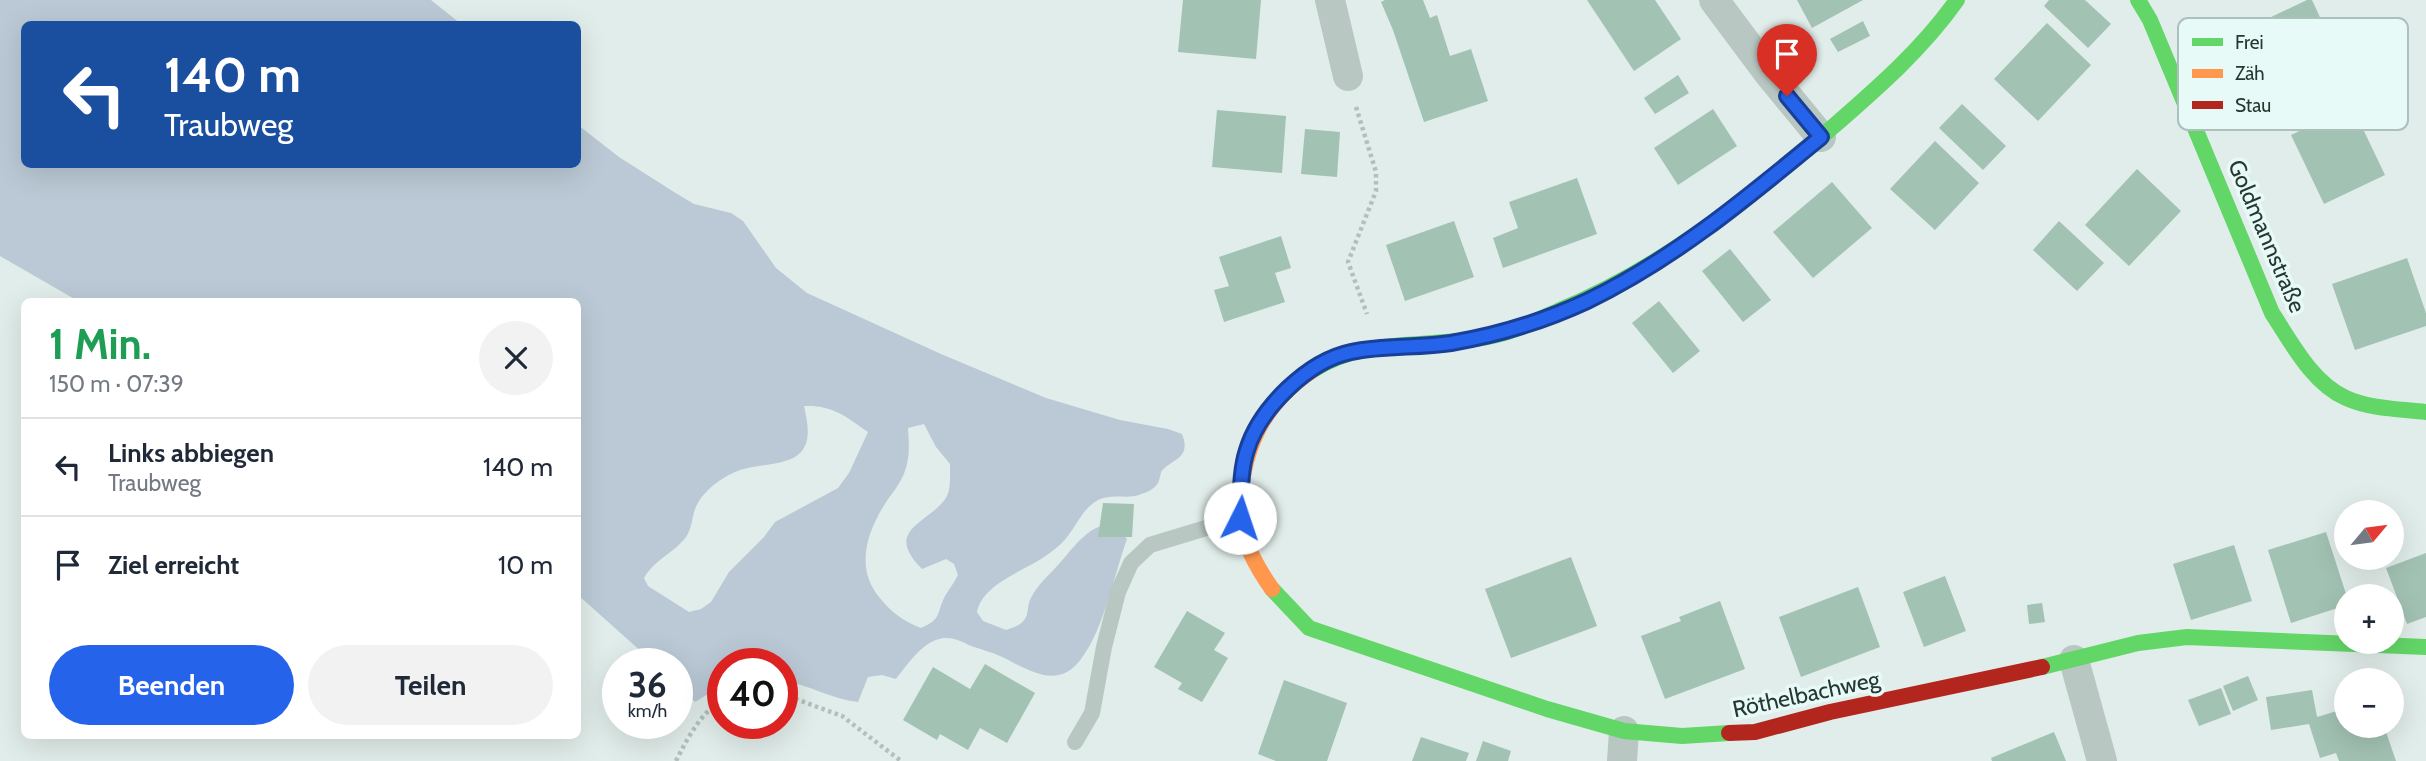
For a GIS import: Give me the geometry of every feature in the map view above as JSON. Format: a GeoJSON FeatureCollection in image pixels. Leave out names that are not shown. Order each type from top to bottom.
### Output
{"type":"FeatureCollection","features":[{"type":"Feature","properties":{"kind":"street"},"geometry":{"type":"LineString","coordinates":[[1330,0],[1348,76]]}},
{"type":"Feature","properties":{"kind":"street"},"geometry":{"type":"LineString","coordinates":[[1714,0],[1821,137]]}},
{"type":"Feature","properties":{"kind":"street"},"geometry":{"type":"LineString","coordinates":[[1240,518],[1247,450],[1263,416],[1289,387],[1317,367],[1348,352],[1382,346],[1448,344],[1504,333],[1586,301],[1661,261],[1737,206],[1877,88],[1942,22],[1957,0]]}},
{"type":"Feature","properties":{"kind":"street","name":"Goldmannstraße"},"geometry":{"type":"LineString","coordinates":[[2138,0],[2150,20],[2178,87]]}},
{"type":"Feature","properties":{"kind":"street","name":"Goldmannstraße"},"geometry":{"type":"LineString","coordinates":[[2196,130],[2272,313],[2299,355],[2337,394],[2363,403],[2426,412]]}},
{"type":"Feature","properties":{"kind":"street","name":"Röthelbachweg"},"geometry":{"type":"LineString","coordinates":[[1240,518],[1248,545],[1265,578],[1289,611],[1309,628],[1486,689],[1624,731],[1682,736],[1755,732],[1830,712],[2074,660],[2138,643],[2187,637],[2426,647]]}},
{"type":"Feature","properties":{"kind":"street"},"geometry":{"type":"LineString","coordinates":[[2074,660],[2102,761]]}},
{"type":"Feature","properties":{"kind":"street"},"geometry":{"type":"LineString","coordinates":[[1622,761],[1624,731]]}},
{"type":"Feature","properties":{"kind":"lane"},"geometry":{"type":"LineString","coordinates":[[1074,742],[1092,713],[1104,647],[1118,593],[1131,563],[1150,545],[1240,518]]}},
{"type":"Feature","properties":{"kind":"path"},"geometry":{"type":"LineString","coordinates":[[1348,76],[1376,172],[1376,191],[1348,262],[1382,346]]}},
{"type":"Feature","properties":{"kind":"path"},"geometry":{"type":"LineString","coordinates":[[798,700],[842,716],[901,761]]}},
{"type":"Feature","properties":{"kind":"path"},"geometry":{"type":"LineString","coordinates":[[676,761],[690,732],[707,712]]}},
{"type":"Feature","properties":{"kind":"shaded area"},"geometry":{"type":"Polygon","coordinates":[[[0,0],[431,0],[457,21],[21,21],[21,168],[581,168],[581,127],[619,157],[694,204],[731,213],[743,221],[776,268],[807,293],[1046,398],[1120,420],[1182,434],[1184,449],[1179,458],[1161,472],[1154,488],[1135,496],[1098,500],[1084,512],[1058,547],[996,585],[981,602],[977,612],[983,621],[1006,630],[1017,626],[1025,619],[1036,589],[1081,539],[1099,527],[1108,526],[1118,530],[1127,539],[1102,617],[1089,647],[1072,669],[1052,676],[1041,674],[952,638],[944,638],[923,648],[896,679],[882,675],[868,677],[858,702],[798,684],[798,648],[707,648],[707,695],[695,702],[693,648],[637,648],[581,598],[581,298],[73,298],[0,256],[0,0]],[[804,406],[807,442],[795,457],[779,463],[743,469],[710,488],[697,505],[686,537],[653,566],[644,578],[648,586],[689,612],[701,609],[711,602],[729,572],[775,522],[838,488],[849,473],[868,432],[845,416],[823,407],[804,406]],[[924,424],[908,428],[909,445],[905,471],[883,507],[868,540],[866,564],[872,586],[893,611],[921,628],[938,615],[945,596],[958,575],[954,564],[946,559],[922,569],[906,544],[914,527],[947,496],[950,464],[936,447],[924,424]]]}},
{"type":"Feature","properties":{"kind":"building"},"geometry":{"type":"Polygon","coordinates":[[[1183,0],[1261,0],[1256,59],[1178,52],[1183,0]]]}},
{"type":"Feature","properties":{"kind":"building"},"geometry":{"type":"Polygon","coordinates":[[[1423,0],[1430,18],[1437,15],[1450,56],[1471,49],[1488,101],[1424,122],[1381,2],[1423,0]]]}},
{"type":"Feature","properties":{"kind":"building"},"geometry":{"type":"Polygon","coordinates":[[[1587,0],[1655,0],[1681,39],[1634,71],[1587,0]]]}},
{"type":"Feature","properties":{"kind":"building"},"geometry":{"type":"Polygon","coordinates":[[[1797,0],[1863,0],[1812,28],[1797,0]]]}},
{"type":"Feature","properties":{"kind":"building"},"geometry":{"type":"Polygon","coordinates":[[[2049,0],[2085,0],[2111,24],[2088,48],[2044,6],[2049,0]]]}},
{"type":"Feature","properties":{"kind":"building"},"geometry":{"type":"Polygon","coordinates":[[[2312,0],[2320,18],[2269,18],[2312,0]]]}},
{"type":"Feature","properties":{"kind":"building"},"geometry":{"type":"Polygon","coordinates":[[[1863,21],[1870,36],[1838,52],[1830,39],[1863,21]]]}},
{"type":"Feature","properties":{"kind":"building"},"geometry":{"type":"Polygon","coordinates":[[[2047,23],[2091,65],[2038,121],[1994,79],[2047,23]]]}},
{"type":"Feature","properties":{"kind":"building"},"geometry":{"type":"Polygon","coordinates":[[[1678,75],[1689,93],[1655,114],[1644,98],[1678,75]]]}},
{"type":"Feature","properties":{"kind":"building"},"geometry":{"type":"Polygon","coordinates":[[[1962,104],[2006,146],[1983,170],[1939,128],[1962,104]]]}},
{"type":"Feature","properties":{"kind":"building"},"geometry":{"type":"Polygon","coordinates":[[[1713,109],[1737,146],[1678,185],[1654,148],[1713,109]]]}},
{"type":"Feature","properties":{"kind":"building"},"geometry":{"type":"Polygon","coordinates":[[[1217,110],[1286,116],[1282,173],[1212,167],[1217,110]]]}},
{"type":"Feature","properties":{"kind":"building"},"geometry":{"type":"Polygon","coordinates":[[[1305,129],[1340,132],[1337,177],[1301,174],[1305,129]]]}},
{"type":"Feature","properties":{"kind":"building"},"geometry":{"type":"Polygon","coordinates":[[[2302,130],[2363,130],[2385,175],[2324,204],[2291,135],[2302,130]]]}},
{"type":"Feature","properties":{"kind":"building"},"geometry":{"type":"Polygon","coordinates":[[[1935,141],[1979,183],[1935,230],[1890,189],[1935,141]]]}},
{"type":"Feature","properties":{"kind":"building"},"geometry":{"type":"Polygon","coordinates":[[[2137,169],[2181,211],[2129,266],[2085,225],[2137,169]]]}},
{"type":"Feature","properties":{"kind":"building"},"geometry":{"type":"Polygon","coordinates":[[[1577,178],[1597,234],[1503,268],[1493,238],[1518,228],[1509,202],[1577,178]]]}},
{"type":"Feature","properties":{"kind":"building"},"geometry":{"type":"Polygon","coordinates":[[[1832,182],[1872,228],[1813,278],[1773,232],[1832,182]]]}},
{"type":"Feature","properties":{"kind":"building"},"geometry":{"type":"Polygon","coordinates":[[[1454,221],[1474,277],[1405,301],[1386,245],[1454,221]]]}},
{"type":"Feature","properties":{"kind":"building"},"geometry":{"type":"Polygon","coordinates":[[[2059,221],[2104,263],[2077,291],[2033,250],[2059,221]]]}},
{"type":"Feature","properties":{"kind":"building"},"geometry":{"type":"Polygon","coordinates":[[[1281,236],[1291,268],[1275,273],[1285,302],[1224,322],[1214,290],[1229,286],[1219,257],[1281,236]]]}},
{"type":"Feature","properties":{"kind":"building"},"geometry":{"type":"Polygon","coordinates":[[[1730,249],[1771,300],[1743,322],[1702,271],[1730,249]]]}},
{"type":"Feature","properties":{"kind":"building"},"geometry":{"type":"Polygon","coordinates":[[[2407,258],[2426,313],[2426,326],[2355,350],[2332,284],[2407,258]]]}},
{"type":"Feature","properties":{"kind":"building"},"geometry":{"type":"Polygon","coordinates":[[[1659,301],[1700,351],[1673,373],[1632,323],[1659,301]]]}},
{"type":"Feature","properties":{"kind":"building"},"geometry":{"type":"Polygon","coordinates":[[[1103,503],[1134,504],[1132,537],[1098,537],[1103,503]]]}},
{"type":"Feature","properties":{"kind":"building"},"geometry":{"type":"Polygon","coordinates":[[[2326,532],[2334,557],[2334,570],[2338,570],[2343,584],[2334,584],[2334,609],[2291,623],[2268,550],[2326,532]]]}},
{"type":"Feature","properties":{"kind":"building"},"geometry":{"type":"Polygon","coordinates":[[[2234,545],[2252,601],[2191,620],[2173,564],[2234,545]]]}},
{"type":"Feature","properties":{"kind":"building"},"geometry":{"type":"Polygon","coordinates":[[[2426,553],[2426,617],[2407,624],[2404,616],[2404,584],[2392,584],[2387,570],[2404,570],[2404,561],[2426,553]]]}},
{"type":"Feature","properties":{"kind":"building"},"geometry":{"type":"Polygon","coordinates":[[[1571,557],[1597,626],[1511,658],[1485,589],[1571,557]]]}},
{"type":"Feature","properties":{"kind":"building"},"geometry":{"type":"Polygon","coordinates":[[[1945,576],[1966,631],[1924,647],[1903,592],[1945,576]]]}},
{"type":"Feature","properties":{"kind":"building"},"geometry":{"type":"Polygon","coordinates":[[[1858,587],[1880,647],[1801,677],[1779,617],[1858,587]]]}},
{"type":"Feature","properties":{"kind":"building"},"geometry":{"type":"Polygon","coordinates":[[[1720,601],[1745,669],[1665,699],[1641,636],[1681,621],[1679,617],[1720,601]]]}},
{"type":"Feature","properties":{"kind":"building"},"geometry":{"type":"Polygon","coordinates":[[[2042,603],[2045,622],[2029,624],[2027,605],[2042,603]]]}},
{"type":"Feature","properties":{"kind":"building"},"geometry":{"type":"Polygon","coordinates":[[[1187,611],[1225,633],[1214,650],[1228,658],[1202,702],[1178,689],[1182,683],[1154,667],[1187,611]]]}},
{"type":"Feature","properties":{"kind":"building"},"geometry":{"type":"Polygon","coordinates":[[[985,664],[1035,693],[1007,743],[980,728],[968,750],[940,734],[937,740],[903,720],[933,667],[970,689],[985,664]]]}},
{"type":"Feature","properties":{"kind":"building"},"geometry":{"type":"Polygon","coordinates":[[[2248,676],[2258,700],[2233,711],[2223,686],[2248,676]]]}},
{"type":"Feature","properties":{"kind":"building"},"geometry":{"type":"Polygon","coordinates":[[[1284,680],[1347,703],[1327,761],[1276,761],[1258,754],[1284,680]]]}},
{"type":"Feature","properties":{"kind":"building"},"geometry":{"type":"Polygon","coordinates":[[[2221,688],[2231,714],[2199,726],[2188,700],[2221,688]]]}},
{"type":"Feature","properties":{"kind":"building"},"geometry":{"type":"Polygon","coordinates":[[[2312,690],[2317,717],[2334,712],[2334,738],[2388,738],[2396,761],[2339,761],[2336,753],[2320,758],[2309,724],[2271,730],[2266,697],[2312,690]]]}},
{"type":"Feature","properties":{"kind":"building"},"geometry":{"type":"Polygon","coordinates":[[[2054,732],[2066,761],[1992,761],[1991,758],[2054,732]]]}},
{"type":"Feature","properties":{"kind":"building"},"geometry":{"type":"Polygon","coordinates":[[[1421,737],[1469,753],[1466,761],[1412,761],[1421,737]]]}},
{"type":"Feature","properties":{"kind":"building"},"geometry":{"type":"Polygon","coordinates":[[[1483,741],[1511,751],[1508,761],[1476,761],[1483,741]]]}},
{"type":"Feature","properties":{"kind":"traffic: fast"},"geometry":{"type":"LineString","coordinates":[[1313,370],[1335,359],[1381,347],[1455,341],[1504,333],[1595,294],[1666,255],[1732,209],[1827,132],[1912,53],[1957,0]]}},
{"type":"Feature","properties":{"kind":"traffic: fast"},"geometry":{"type":"LineString","coordinates":[[2138,0],[2150,20],[2178,87]]}},
{"type":"Feature","properties":{"kind":"traffic: fast"},"geometry":{"type":"LineString","coordinates":[[2196,130],[2272,313],[2313,372],[2334,391],[2355,402],[2426,412]]}},
{"type":"Feature","properties":{"kind":"traffic: fast"},"geometry":{"type":"LineString","coordinates":[[1272,589],[1309,628],[1547,709],[1624,731],[1682,736],[1729,733]]}},
{"type":"Feature","properties":{"kind":"traffic: fast"},"geometry":{"type":"LineString","coordinates":[[2042,667],[2138,643],[2187,637],[2426,647]]}},
{"type":"Feature","properties":{"kind":"traffic: slow"},"geometry":{"type":"LineString","coordinates":[[1272,589],[1253,557],[1240,522],[1239,505],[1244,470],[1255,437],[1272,407],[1313,370]]}},
{"type":"Feature","properties":{"kind":"traffic: jam"},"geometry":{"type":"LineString","coordinates":[[1729,733],[1755,732],[1830,712],[2042,667]]}},
{"type":"Feature","properties":{"kind":"route"},"geometry":{"type":"LineString","coordinates":[[1240,518],[1247,450],[1263,416],[1289,387],[1317,367],[1348,352],[1382,346],[1448,344],[1504,333],[1586,301],[1661,261],[1737,206],[1821,137],[1787,96]]}}]}
